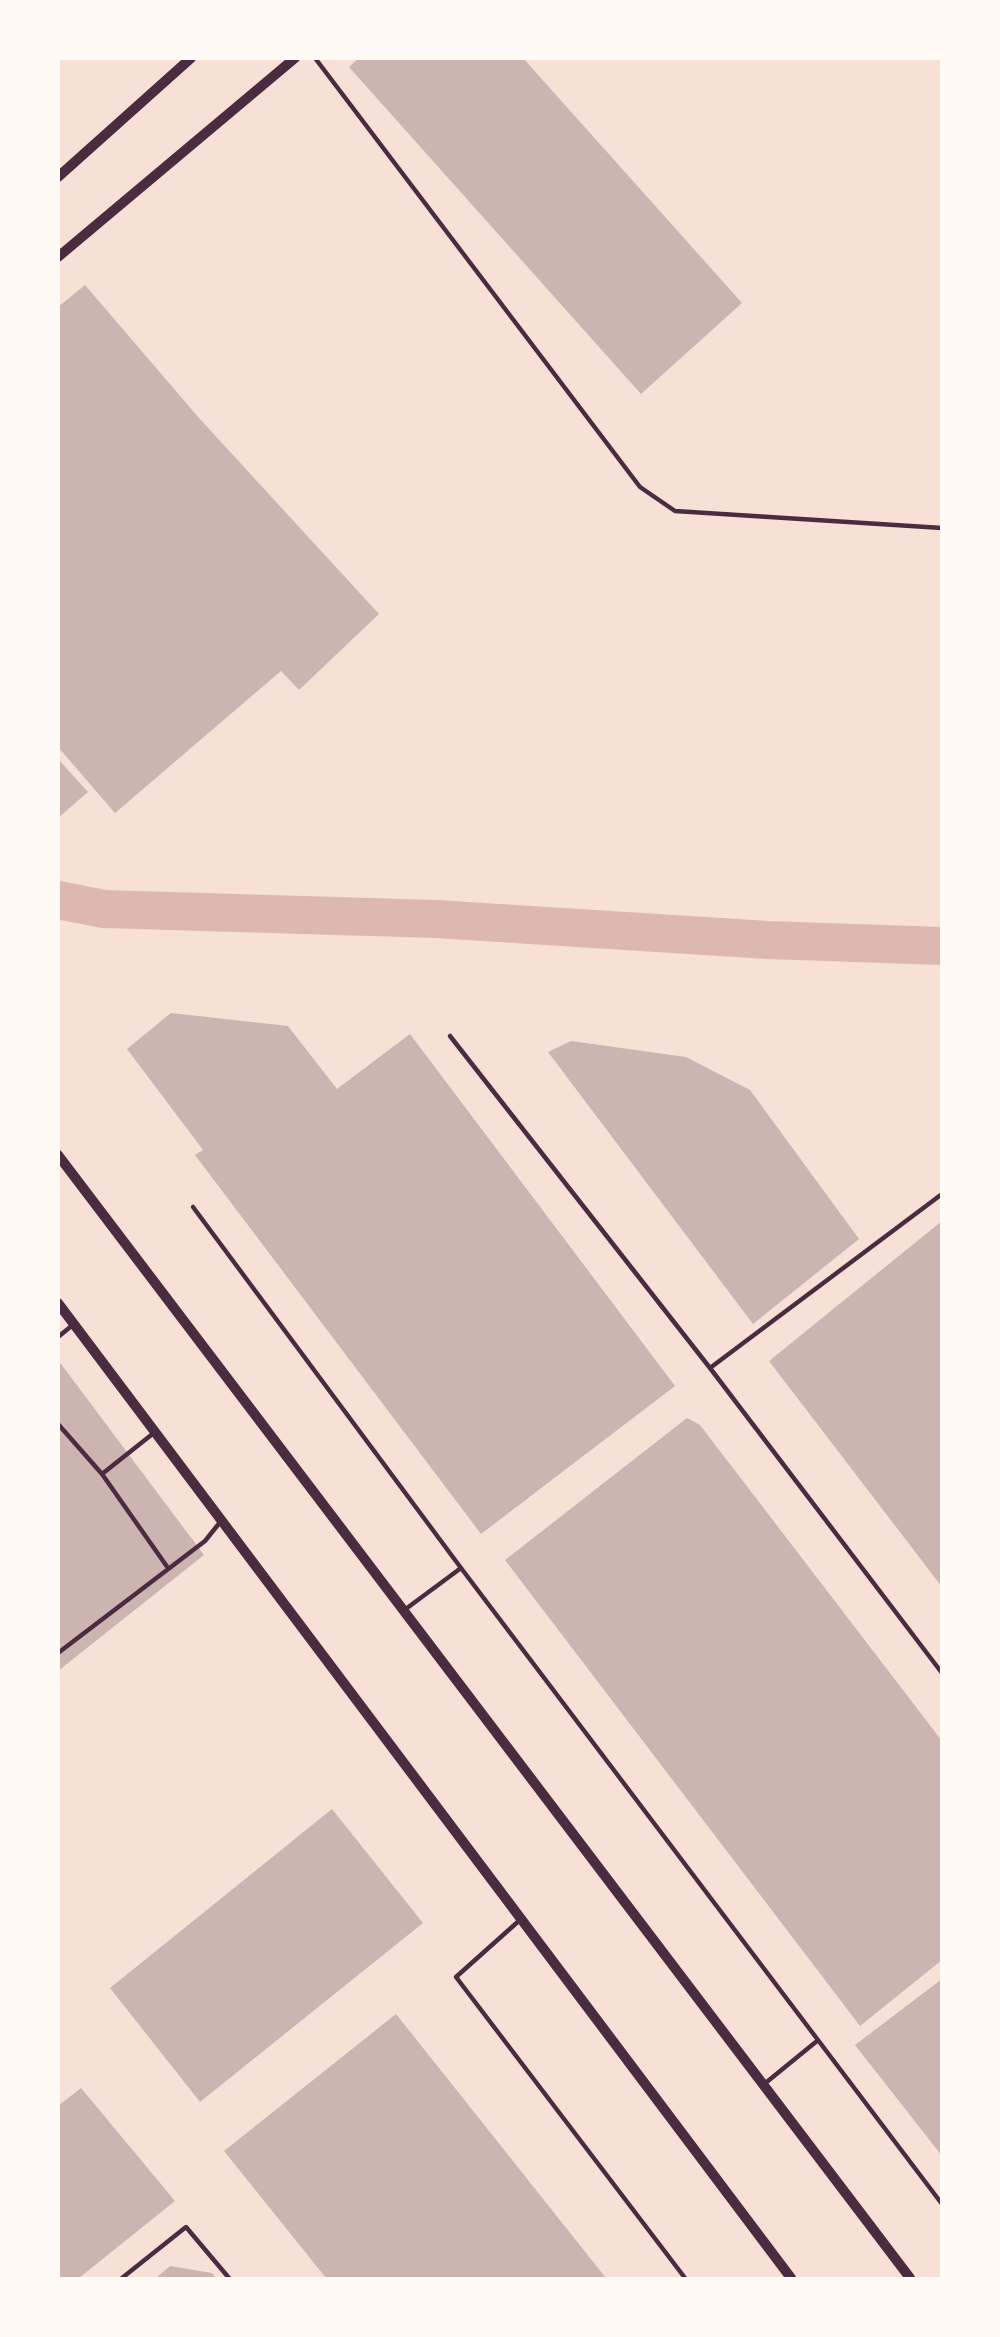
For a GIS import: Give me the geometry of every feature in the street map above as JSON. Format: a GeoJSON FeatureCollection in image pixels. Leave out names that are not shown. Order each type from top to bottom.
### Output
{"type":"FeatureCollection","features":[{"type":"Feature","properties":{"kind":"street"},"geometry":{"type":"LineString","coordinates":[[58,177],[191,58]]}},
{"type":"Feature","properties":{"kind":"street"},"geometry":{"type":"LineString","coordinates":[[58,257],[295,58]]}},
{"type":"Feature","properties":{"kind":"street"},"geometry":{"type":"LineString","coordinates":[[58,1155],[910,2278]]}},
{"type":"Feature","properties":{"kind":"street"},"geometry":{"type":"LineString","coordinates":[[58,1303],[791,2278]]}},
{"type":"Feature","properties":{"kind":"lane"},"geometry":{"type":"LineString","coordinates":[[315,58],[640,487],[675,511],[942,528]]}},
{"type":"Feature","properties":{"kind":"lane"},"geometry":{"type":"LineString","coordinates":[[450,1036],[710,1368],[942,1673]]}},
{"type":"Feature","properties":{"kind":"lane"},"geometry":{"type":"LineString","coordinates":[[710,1368],[942,1194]]}},
{"type":"Feature","properties":{"kind":"lane"},"geometry":{"type":"LineString","coordinates":[[193,1207],[460,1568],[942,2204]]}},
{"type":"Feature","properties":{"kind":"lane"},"geometry":{"type":"LineString","coordinates":[[58,1337],[74,1324]]}},
{"type":"Feature","properties":{"kind":"lane"},"geometry":{"type":"LineString","coordinates":[[58,1424],[102,1474],[168,1568]]}},
{"type":"Feature","properties":{"kind":"lane"},"geometry":{"type":"LineString","coordinates":[[102,1474],[155,1432]]}},
{"type":"Feature","properties":{"kind":"lane"},"geometry":{"type":"LineString","coordinates":[[58,1653],[205,1541],[221,1520]]}},
{"type":"Feature","properties":{"kind":"lane"},"geometry":{"type":"LineString","coordinates":[[403,1611],[460,1568]]}},
{"type":"Feature","properties":{"kind":"lane"},"geometry":{"type":"LineString","coordinates":[[521,1919],[456,1977],[685,2278]]}},
{"type":"Feature","properties":{"kind":"lane"},"geometry":{"type":"LineString","coordinates":[[763,2085],[817,2041]]}},
{"type":"Feature","properties":{"kind":"lane"},"geometry":{"type":"LineString","coordinates":[[122,2278],[186,2227],[229,2278]]}},
{"type":"Feature","properties":{"kind":"building"},"geometry":{"type":"Polygon","coordinates":[[[359,58],[523,58],[742,303],[641,394],[349,67],[359,58]]]}},
{"type":"Feature","properties":{"kind":"building"},"geometry":{"type":"Polygon","coordinates":[[[85,285],[199,418],[379,614],[299,690],[281,671],[115,813],[58,747],[58,307],[85,285]]]}},
{"type":"Feature","properties":{"kind":"building"},"geometry":{"type":"Polygon","coordinates":[[[58,759],[88,792],[58,818],[58,759]]]}},
{"type":"Feature","properties":{"kind":"building"},"geometry":{"type":"Polygon","coordinates":[[[171,1013],[288,1026],[337,1089],[410,1034],[675,1386],[481,1534],[195,1155],[203,1150],[127,1049],[171,1013]]]}},
{"type":"Feature","properties":{"kind":"building"},"geometry":{"type":"Polygon","coordinates":[[[571,1041],[686,1057],[750,1090],[859,1239],[753,1324],[548,1052],[571,1041]]]}},
{"type":"Feature","properties":{"kind":"building"},"geometry":{"type":"Polygon","coordinates":[[[942,1221],[942,1587],[769,1361],[942,1221]]]}},
{"type":"Feature","properties":{"kind":"building"},"geometry":{"type":"Polygon","coordinates":[[[58,1360],[204,1555],[58,1671],[58,1360]]]}},
{"type":"Feature","properties":{"kind":"building"},"geometry":{"type":"Polygon","coordinates":[[[687,1418],[700,1425],[942,1741],[942,1960],[860,2026],[505,1560],[687,1418]]]}},
{"type":"Feature","properties":{"kind":"building"},"geometry":{"type":"Polygon","coordinates":[[[332,1809],[423,1923],[200,2102],[110,1988],[332,1809]]]}},
{"type":"Feature","properties":{"kind":"building"},"geometry":{"type":"Polygon","coordinates":[[[942,1979],[942,2156],[855,2045],[942,1979]]]}},
{"type":"Feature","properties":{"kind":"building"},"geometry":{"type":"Polygon","coordinates":[[[396,2014],[606,2278],[326,2278],[224,2151],[396,2014]]]}},
{"type":"Feature","properties":{"kind":"building"},"geometry":{"type":"Polygon","coordinates":[[[81,2088],[175,2201],[79,2278],[58,2278],[58,2106],[81,2088]]]}},
{"type":"Feature","properties":{"kind":"building"},"geometry":{"type":"Polygon","coordinates":[[[170,2266],[212,2273],[216,2278],[156,2278],[170,2266]]]}},
{"type":"Feature","properties":{"kind":"waterway"},"geometry":{"type":"LineString","coordinates":[[58,900],[104,909],[436,919],[768,940],[942,946]]}}]}
